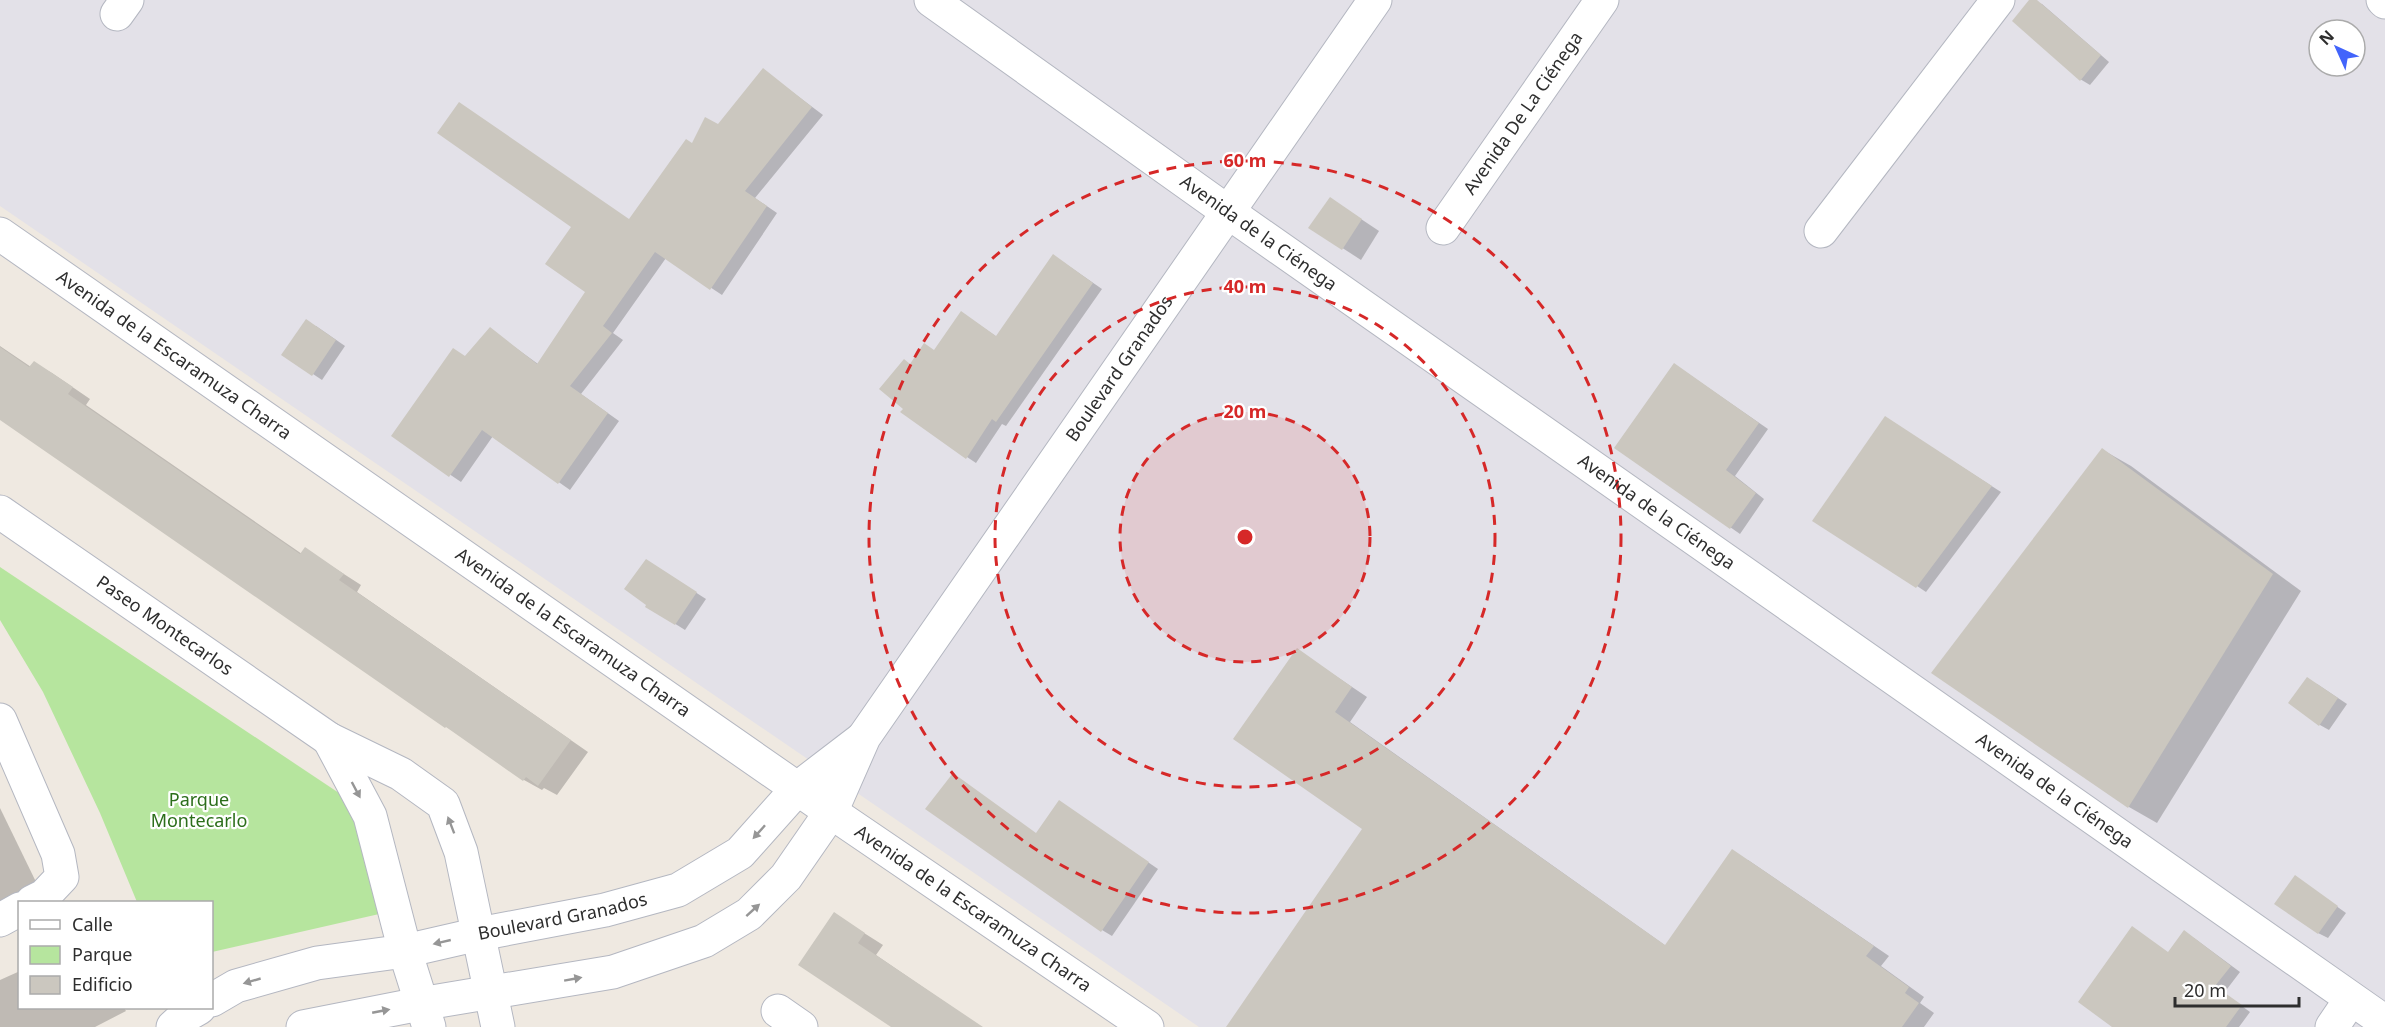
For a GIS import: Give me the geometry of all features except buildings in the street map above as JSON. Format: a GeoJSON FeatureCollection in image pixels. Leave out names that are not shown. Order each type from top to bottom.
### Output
{"type":"FeatureCollection","features":[{"type":"Feature","properties":{"kind":"street","name":"Avenida de la Ciénega"},"geometry":{"type":"LineString","coordinates":[[931,0],[1228,212],[2385,1022]]}},
{"type":"Feature","properties":{"kind":"street","name":"Boulevard Granados"},"geometry":{"type":"LineString","coordinates":[[303,1027],[425,1015],[490,993],[613,972],[704,941],[749,914],[779,885],[831,812],[864,737],[1375,0]]}},
{"type":"Feature","properties":{"kind":"street","name":"Avenida De La Ciénega"},"geometry":{"type":"LineString","coordinates":[[1443,228],[1602,0]]}},
{"type":"Feature","properties":{"kind":"street"},"geometry":{"type":"LineString","coordinates":[[1821,231],[1998,0]]}},
{"type":"Feature","properties":{"kind":"street","name":"Avenida de la Escaramuza Charra"},"geometry":{"type":"LineString","coordinates":[[0,234],[831,812],[1147,1027]]}},
{"type":"Feature","properties":{"kind":"street","name":"Paseo Montecarlos"},"geometry":{"type":"LineString","coordinates":[[0,512],[329,739],[400,774],[443,804],[461,852],[498,1027]]}},
{"type":"Feature","properties":{"kind":"street"},"geometry":{"type":"LineString","coordinates":[[0,720],[58,854],[62,877],[44,896],[35,901]]}},
{"type":"Feature","properties":{"kind":"street","name":"Boulevard Granados"},"geometry":{"type":"LineString","coordinates":[[213,999],[236,986],[317,963],[405,951],[605,910],[678,890],[740,853],[798,788],[864,737]]}},
{"type":"Feature","properties":{"kind":"street","name":"Paseo Montecarlos"},"geometry":{"type":"LineString","coordinates":[[329,739],[370,816],[405,951],[425,1015]]}},
{"type":"Feature","properties":{"kind":"street"},"geometry":{"type":"LineString","coordinates":[[0,920],[18,910]]}},
{"type":"Feature","properties":{"kind":"street"},"geometry":{"type":"LineString","coordinates":[[2332,1027],[2351,999]]}},
{"type":"Feature","properties":{"kind":"street"},"geometry":{"type":"LineString","coordinates":[[173,1027],[197,1009]]}},
{"type":"Feature","properties":{"kind":"shaded area"},"geometry":{"type":"Polygon","coordinates":[[[0,0],[2385,0],[2385,1027],[1199,1027],[0,206],[0,0]]]}},
{"type":"Feature","properties":{"kind":"green space","name":"Parque Montecarlo"},"geometry":{"type":"Polygon","coordinates":[[[0,567],[363,809],[388,912],[213,952],[213,901],[137,901],[100,813],[43,692],[0,620],[0,567]]]}}]}
